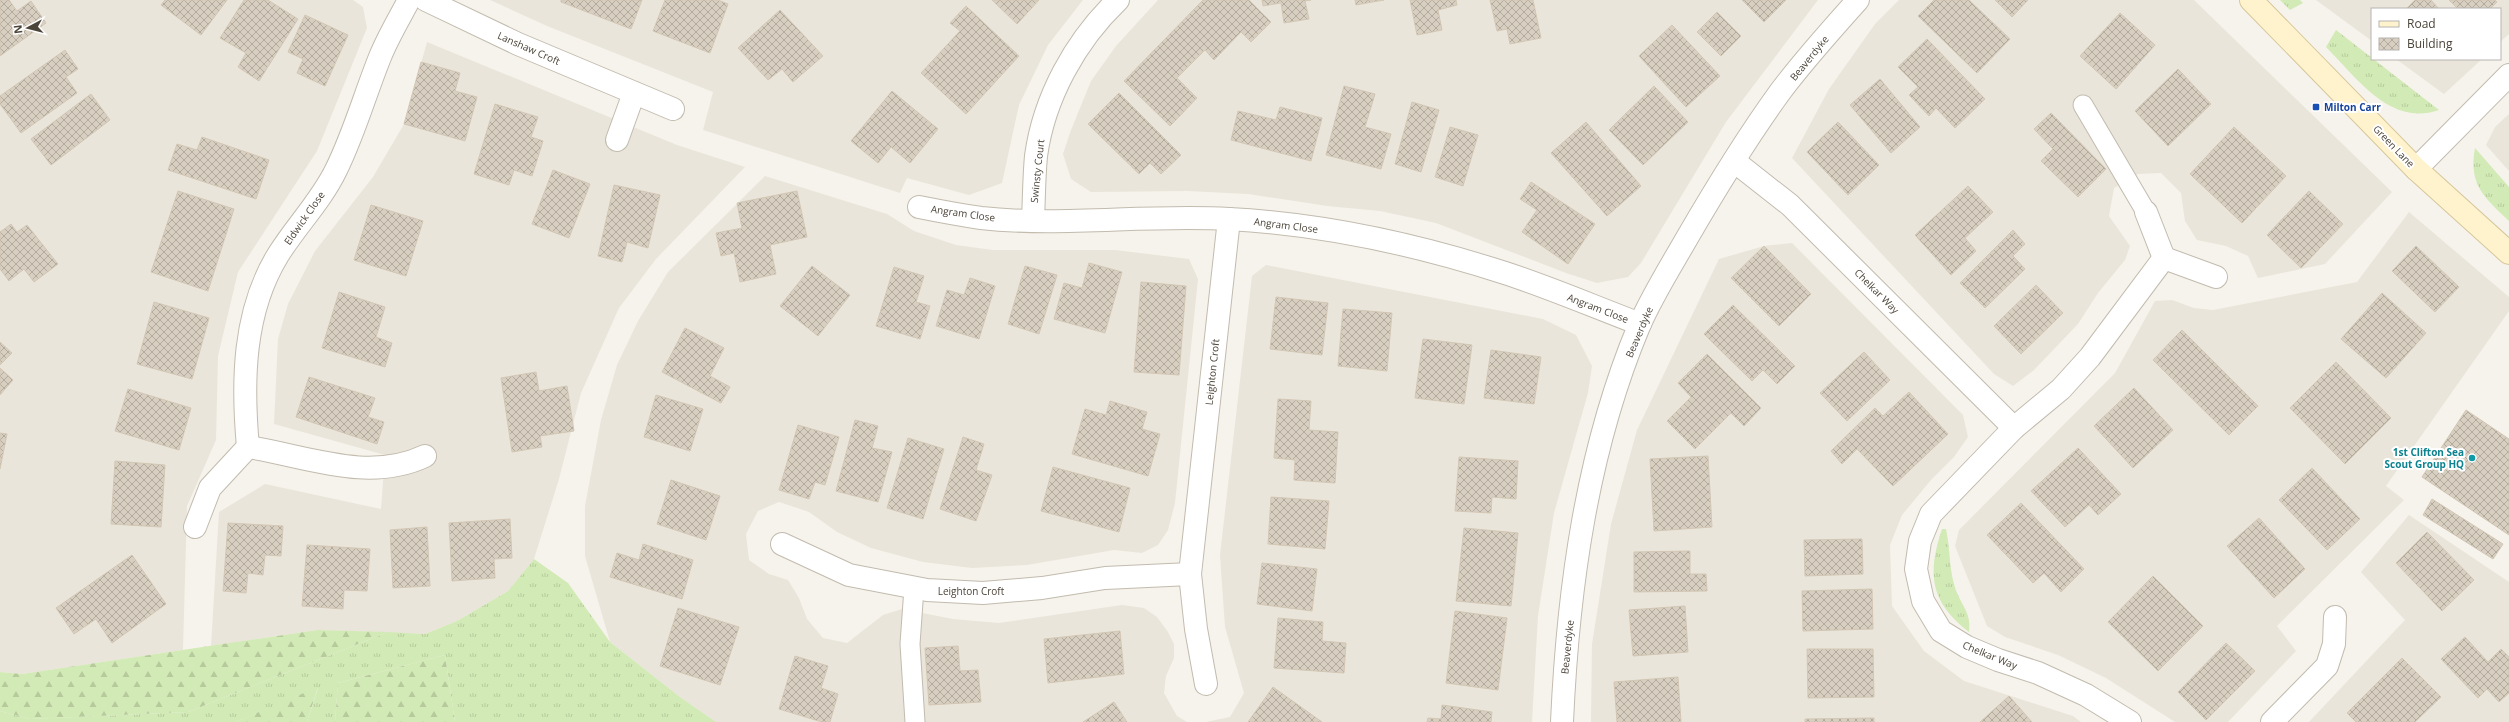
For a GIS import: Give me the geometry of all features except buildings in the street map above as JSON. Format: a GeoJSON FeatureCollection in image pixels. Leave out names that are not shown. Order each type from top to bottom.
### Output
{"type":"FeatureCollection","features":[{"type":"Feature","properties":{"kind":"street","name":"Eldwick Close"},"geometry":{"type":"LineString","coordinates":[[248,447],[243,401],[248,341],[261,292],[278,256],[316,203],[336,171],[381,56],[409,0]]}},
{"type":"Feature","properties":{"kind":"street","name":"Lanshaw Croft"},"geometry":{"type":"LineString","coordinates":[[426,0],[518,44],[673,109]]}},
{"type":"Feature","properties":{"kind":"street","name":"Swinsty Court"},"geometry":{"type":"LineString","coordinates":[[1033,220],[1036,157],[1043,122],[1054,93],[1078,46],[1118,0]]}},
{"type":"Feature","properties":{"kind":"street","name":"Beaverdyke"},"geometry":{"type":"LineString","coordinates":[[1562,722],[1564,670],[1575,578],[1590,487],[1612,400],[1640,324],[1676,257],[1734,161],[1780,92],[1858,0]]}},
{"type":"Feature","properties":{"kind":"street","name":"Green Lane"},"geometry":{"type":"LineString","coordinates":[[2251,0],[2416,169],[2509,253]]}},
{"type":"Feature","properties":{"kind":"street"},"geometry":{"type":"LineString","coordinates":[[2416,169],[2509,75]]}},
{"type":"Feature","properties":{"kind":"street"},"geometry":{"type":"LineString","coordinates":[[617,140],[634,93]]}},
{"type":"Feature","properties":{"kind":"street","name":"Chelkar Way"},"geometry":{"type":"LineString","coordinates":[[1734,161],[1790,206],[2014,428]]}},
{"type":"Feature","properties":{"kind":"street","name":"Angram Close"},"geometry":{"type":"LineString","coordinates":[[919,207],[981,218],[1033,220],[1229,219],[1297,225],[1375,237],[1434,252],[1507,274],[1640,324]]}},
{"type":"Feature","properties":{"kind":"street"},"geometry":{"type":"LineString","coordinates":[[2146,212],[2164,258],[2216,277]]}},
{"type":"Feature","properties":{"kind":"street","name":"Leighton Croft"},"geometry":{"type":"LineString","coordinates":[[1206,684],[1196,629],[1190,574],[1229,219]]}},
{"type":"Feature","properties":{"kind":"street","name":"Chelkar Way"},"geometry":{"type":"LineString","coordinates":[[2130,722],[2072,689],[2038,673],[1998,660],[1967,647],[1941,631],[1923,601],[1916,569],[1920,541],[1931,514],[2014,428],[2061,388],[2090,358],[2164,258]]}},
{"type":"Feature","properties":{"kind":"street"},"geometry":{"type":"LineString","coordinates":[[195,527],[210,488],[248,447],[351,468],[380,469],[407,464],[425,456]]}},
{"type":"Feature","properties":{"kind":"street","name":"Leighton Croft"},"geometry":{"type":"LineString","coordinates":[[782,544],[849,575],[927,590],[983,593],[1042,588],[1105,578],[1190,574]]}},
{"type":"Feature","properties":{"kind":"street"},"geometry":{"type":"LineString","coordinates":[[2272,722],[2327,666],[2334,644],[2335,617]]}},
{"type":"Feature","properties":{"kind":"lane"},"geometry":{"type":"LineString","coordinates":[[2083,105],[2146,212]]}},
{"type":"Feature","properties":{"kind":"lane"},"geometry":{"type":"LineString","coordinates":[[914,588],[910,644],[915,722]]}},
{"type":"Feature","properties":{"kind":"shaded area"},"geometry":{"type":"Polygon","coordinates":[[[0,0],[353,0],[363,7],[367,28],[317,151],[238,272],[218,356],[216,440],[187,506],[183,650],[22,674],[0,672],[0,0]]]}},
{"type":"Feature","properties":{"kind":"shaded area"},"geometry":{"type":"Polygon","coordinates":[[[490,0],[1083,0],[1048,45],[1019,105],[1002,183],[969,195],[907,178],[900,193],[703,130],[713,92],[547,26],[490,0]]]}},
{"type":"Feature","properties":{"kind":"shaded area"},"geometry":{"type":"Polygon","coordinates":[[[1158,0],[1818,0],[1726,122],[1641,263],[1628,277],[1597,283],[1566,273],[1436,223],[1380,211],[1327,206],[1248,194],[1187,191],[1091,192],[1071,179],[1063,154],[1071,130],[1091,81],[1116,46],[1158,0]]]}},
{"type":"Feature","properties":{"kind":"shaded area"},"geometry":{"type":"Polygon","coordinates":[[[1899,0],[2194,0],[2392,192],[2325,264],[2258,278],[2248,256],[2226,246],[2197,240],[2185,221],[2181,193],[2161,173],[2138,174],[2114,188],[2109,216],[2130,246],[2125,260],[2098,293],[2078,324],[2034,370],[2013,386],[1994,374],[1792,158],[1829,89],[1875,24],[1899,0]]]}},
{"type":"Feature","properties":{"kind":"shaded area"},"geometry":{"type":"Polygon","coordinates":[[[2316,0],[2509,0],[2509,34],[2501,41],[2501,8],[2371,8],[2371,40],[2316,0]]]}},
{"type":"Feature","properties":{"kind":"shaded area"},"geometry":{"type":"Polygon","coordinates":[[[427,42],[677,145],[745,167],[656,259],[619,308],[581,393],[559,479],[534,559],[508,591],[457,621],[425,634],[317,630],[211,646],[219,512],[265,484],[381,509],[385,455],[274,424],[278,339],[288,304],[315,251],[373,177],[404,124],[427,42]]]}},
{"type":"Feature","properties":{"kind":"shaded area"},"geometry":{"type":"Polygon","coordinates":[[[2397,60],[2481,60],[2444,94],[2397,60]]]}},
{"type":"Feature","properties":{"kind":"shaded area"},"geometry":{"type":"Polygon","coordinates":[[[2509,114],[2509,171],[2486,145],[2495,127],[2509,114]]]}},
{"type":"Feature","properties":{"kind":"shaded area"},"geometry":{"type":"Polygon","coordinates":[[[765,176],[887,214],[914,231],[956,245],[993,250],[1115,250],[1189,259],[1198,279],[1175,503],[1168,530],[1158,545],[1142,553],[1114,550],[1027,565],[972,568],[923,562],[871,548],[837,532],[809,512],[779,502],[758,511],[746,534],[749,560],[769,574],[788,580],[799,598],[807,619],[823,638],[847,643],[883,615],[902,609],[953,619],[999,623],[1122,605],[1144,608],[1157,617],[1168,632],[1174,644],[1174,658],[1166,676],[1164,693],[1177,716],[1187,722],[716,722],[680,697],[610,642],[585,556],[585,506],[601,420],[617,365],[638,321],[668,272],[765,176]]]}},
{"type":"Feature","properties":{"kind":"shaded area"},"geometry":{"type":"Polygon","coordinates":[[[2409,212],[2509,297],[2509,311],[2386,486],[2404,500],[2277,626],[2296,651],[2228,722],[2175,722],[2106,678],[2058,655],[2005,637],[1987,626],[1955,546],[1959,530],[2115,373],[2155,301],[2172,300],[2194,308],[2213,310],[2357,282],[2409,212]]]}},
{"type":"Feature","properties":{"kind":"shaded area"},"geometry":{"type":"Polygon","coordinates":[[[1792,243],[1963,415],[1968,437],[1954,457],[1931,480],[1902,515],[1890,545],[1892,606],[1924,651],[1964,681],[2073,716],[2081,722],[1591,722],[1592,644],[1611,524],[1637,430],[1719,259],[1764,246],[1792,243]]]}},
{"type":"Feature","properties":{"kind":"shaded area"},"geometry":{"type":"Polygon","coordinates":[[[1266,265],[1543,319],[1576,335],[1592,366],[1588,393],[1554,513],[1538,616],[1532,722],[1206,722],[1230,717],[1244,693],[1225,627],[1220,555],[1252,276],[1266,265]]]}},
{"type":"Feature","properties":{"kind":"shaded area"},"geometry":{"type":"Polygon","coordinates":[[[2409,515],[2509,582],[2509,722],[2309,722],[2405,620],[2361,572],[2409,515]]]}},
{"type":"Feature","properties":{"kind":"green space"},"geometry":{"type":"Polygon","coordinates":[[[2280,0],[2300,0],[2303,3],[2290,10],[2280,0]]]}},
{"type":"Feature","properties":{"kind":"green space"},"geometry":{"type":"Polygon","coordinates":[[[2336,30],[2371,57],[2371,60],[2375,60],[2439,110],[2421,113],[2405,112],[2390,106],[2362,85],[2326,47],[2336,30]]]}},
{"type":"Feature","properties":{"kind":"green space"},"geometry":{"type":"Polygon","coordinates":[[[2475,148],[2509,187],[2509,221],[2480,190],[2474,172],[2473,161],[2475,148]]]}},
{"type":"Feature","properties":{"kind":"green space"},"geometry":{"type":"Polygon","coordinates":[[[1942,529],[1946,529],[1952,577],[1956,591],[1969,618],[1969,632],[1946,610],[1939,598],[1935,586],[1934,560],[1942,529]]]}},
{"type":"Feature","properties":{"kind":"green space"},"geometry":{"type":"Polygon","coordinates":[[[534,559],[568,583],[610,642],[680,697],[716,722],[455,722],[445,655],[338,683],[335,722],[307,722],[318,688],[235,722],[0,722],[0,711],[30,719],[188,712],[388,632],[425,634],[457,621],[508,591],[534,559]]]}},
{"type":"Feature","properties":{"kind":"green space"},"geometry":{"type":"Polygon","coordinates":[[[317,630],[388,632],[188,712],[30,719],[0,711],[0,672],[22,674],[317,630]]]}},
{"type":"Feature","properties":{"kind":"green space"},"geometry":{"type":"Polygon","coordinates":[[[445,655],[455,722],[335,722],[338,683],[445,655]]]}},
{"type":"Feature","properties":{"kind":"green space"},"geometry":{"type":"Polygon","coordinates":[[[318,687],[307,722],[235,722],[318,687]]]}},
{"type":"Feature","properties":{"kind":"place","name":"Milton Carr"},"geometry":{"type":"Point","coordinates":[2316,107]}},
{"type":"Feature","properties":{"kind":"place","name":"1st Clifton Sea Scout Group HQ"},"geometry":{"type":"Point","coordinates":[2472,458]}}]}
